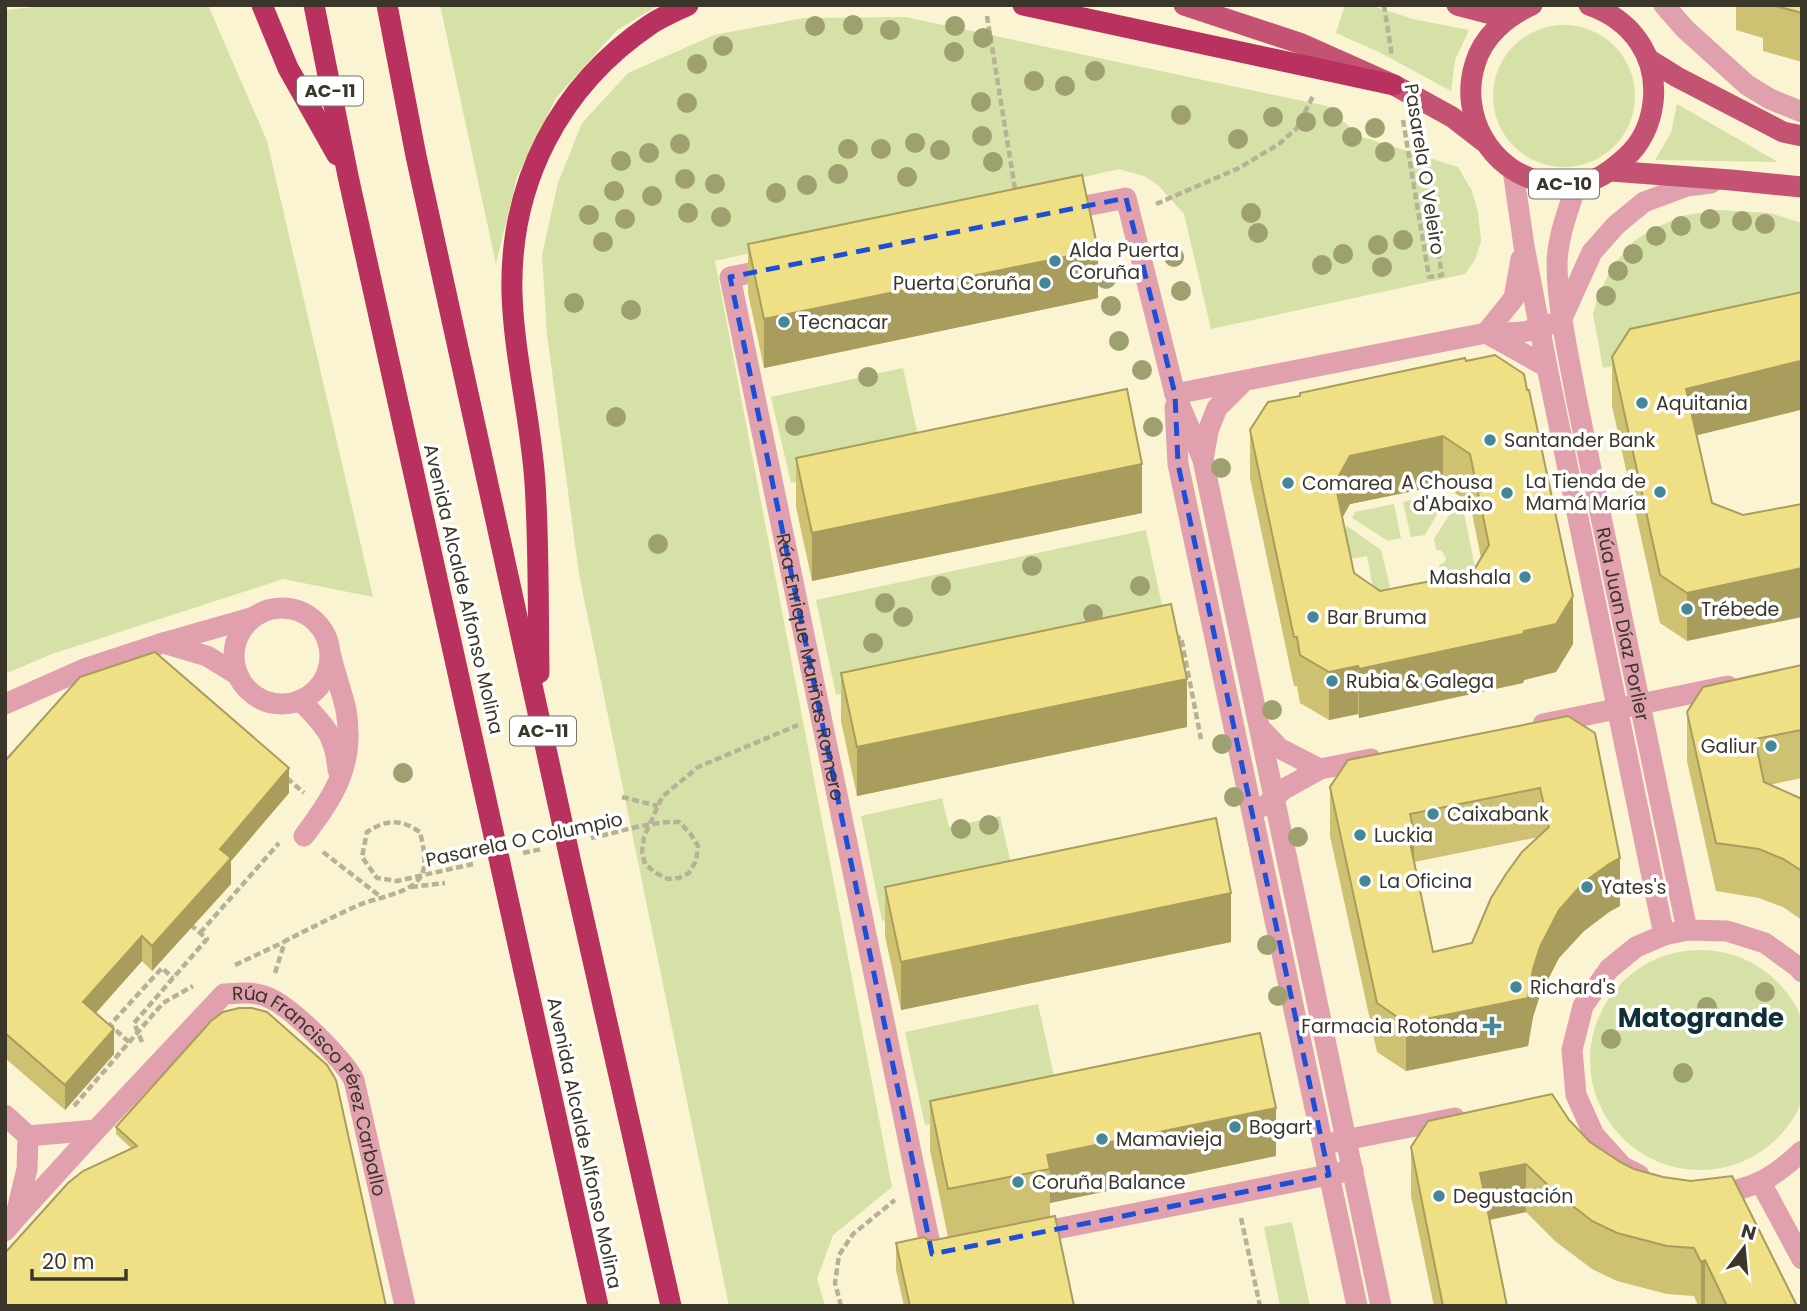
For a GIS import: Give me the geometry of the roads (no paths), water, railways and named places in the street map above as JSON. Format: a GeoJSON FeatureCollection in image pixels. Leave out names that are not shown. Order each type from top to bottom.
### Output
{"type":"FeatureCollection","features":[{"type":"Feature","properties":{"kind":"highway"},"geometry":{"type":"LineString","coordinates":[[262,5],[288,68],[348,176]]}},
{"type":"Feature","properties":{"kind":"highway","name":"Avenida Alcalde Alfonso Molina"},"geometry":{"type":"LineString","coordinates":[[314,5],[348,176],[598,1306]]}},
{"type":"Feature","properties":{"kind":"highway","name":"AC-11"},"geometry":{"type":"LineString","coordinates":[[387,5],[416,156],[671,1306]]}},
{"type":"Feature","properties":{"kind":"highway"},"geometry":{"type":"LineString","coordinates":[[401,5],[416,156]]}},
{"type":"Feature","properties":{"kind":"highway"},"geometry":{"type":"LineString","coordinates":[[541,721],[535,483],[512,293],[520,215],[530,176],[544,142],[577,90],[613,53],[652,23],[688,5]]}},
{"type":"Feature","properties":{"kind":"highway"},"geometry":{"type":"LineString","coordinates":[[1023,5],[1394,85]]}},
{"type":"Feature","properties":{"kind":"main road","name":"AC-10"},"geometry":{"type":"LineString","coordinates":[[1184,5],[1302,44],[1394,85],[1452,117],[1485,142]]}},
{"type":"Feature","properties":{"kind":"main road"},"geometry":{"type":"LineString","coordinates":[[1457,5],[1507,18]]}},
{"type":"Feature","properties":{"kind":"main road","name":"AC-10"},"geometry":{"type":"LineString","coordinates":[[1531,5],[1507,18],[1488,37],[1475,62],[1470,89],[1473,117],[1485,142],[1497,158],[1533,180],[1555,184],[1595,179],[1611,171],[1634,150],[1650,122],[1655,91],[1648,59],[1639,42],[1626,27],[1606,11],[1589,5]]}},
{"type":"Feature","properties":{"kind":"main road","name":"AC-10"},"geometry":{"type":"LineString","coordinates":[[1648,59],[1783,132],[1802,136]]}},
{"type":"Feature","properties":{"kind":"main road","name":"AC-10"},"geometry":{"type":"LineString","coordinates":[[1611,171],[1802,187]]}},
{"type":"Feature","properties":{"kind":"street"},"geometry":{"type":"LineString","coordinates":[[1619,5],[1626,27]]}},
{"type":"Feature","properties":{"kind":"street"},"geometry":{"type":"LineString","coordinates":[[1664,5],[1685,29],[1747,85],[1770,99],[1802,111]]}},
{"type":"Feature","properties":{"kind":"street","name":"Rúa Juan Díaz Porlier"},"geometry":{"type":"LineString","coordinates":[[1513,170],[1546,367],[1664,935]]}},
{"type":"Feature","properties":{"kind":"street"},"geometry":{"type":"LineString","coordinates":[[1175,394],[1486,333],[1539,330],[1562,318],[1592,252],[1616,225],[1644,202],[1688,186],[1731,180]]}},
{"type":"Feature","properties":{"kind":"street","name":"Rúa Juan Díaz Porlier"},"geometry":{"type":"LineString","coordinates":[[1577,183],[1560,238],[1558,261],[1562,318],[1687,930]]}},
{"type":"Feature","properties":{"kind":"street"},"geometry":{"type":"LineString","coordinates":[[1044,214],[1126,198],[1175,394],[1203,460],[1381,1306]]}},
{"type":"Feature","properties":{"kind":"street"},"geometry":{"type":"LineString","coordinates":[[1486,333],[1514,298],[1524,246]]}},
{"type":"Feature","properties":{"kind":"street","name":"Rúa Enrique Mariñas Romero"},"geometry":{"type":"LineString","coordinates":[[798,264],[730,277],[929,1259],[964,1248]]}},
{"type":"Feature","properties":{"kind":"street"},"geometry":{"type":"LineString","coordinates":[[1486,333],[1546,367]]}},
{"type":"Feature","properties":{"kind":"street"},"geometry":{"type":"LineString","coordinates":[[1203,460],[1208,431],[1217,408],[1244,381]]}},
{"type":"Feature","properties":{"kind":"street"},"geometry":{"type":"LineString","coordinates":[[1175,394],[1178,464],[1357,1306]]}},
{"type":"Feature","properties":{"kind":"street"},"geometry":{"type":"LineString","coordinates":[[5,705],[84,669],[163,643],[269,610],[298,611],[310,617],[327,640],[345,710],[349,743],[346,764],[339,782],[323,811],[304,836]]}},
{"type":"Feature","properties":{"kind":"street"},"geometry":{"type":"LineString","coordinates":[[256,616],[239,636],[234,649],[234,662],[238,676],[257,698],[271,703],[300,701],[313,693],[322,682],[328,669],[330,654]]}},
{"type":"Feature","properties":{"kind":"street"},"geometry":{"type":"LineString","coordinates":[[163,643],[207,656],[238,676]]}},
{"type":"Feature","properties":{"kind":"street"},"geometry":{"type":"LineString","coordinates":[[1528,727],[1748,682]]}},
{"type":"Feature","properties":{"kind":"street"},"geometry":{"type":"LineString","coordinates":[[300,701],[331,736],[336,751],[339,782]]}},
{"type":"Feature","properties":{"kind":"street"},"geometry":{"type":"LineString","coordinates":[[1260,729],[1279,748],[1320,769]]}},
{"type":"Feature","properties":{"kind":"street"},"geometry":{"type":"LineString","coordinates":[[1253,817],[1284,789],[1320,769],[1385,756]]}},
{"type":"Feature","properties":{"kind":"street"},"geometry":{"type":"LineString","coordinates":[[1653,1182],[1623,1167],[1594,1135],[1576,1095],[1572,1050],[1583,1006],[1609,969],[1636,947],[1664,935],[1687,930],[1727,931],[1765,943],[1802,972]]}},
{"type":"Feature","properties":{"kind":"street","name":"Rúa Francisco Pérez Carballo"},"geometry":{"type":"LineString","coordinates":[[10,1225],[224,994],[243,992],[267,997],[289,1010],[347,1067],[355,1080],[405,1306]]}},
{"type":"Feature","properties":{"kind":"street"},"geometry":{"type":"LineString","coordinates":[[1554,1099],[1576,1095]]}},
{"type":"Feature","properties":{"kind":"street"},"geometry":{"type":"LineString","coordinates":[[1323,1145],[1479,1113]]}},
{"type":"Feature","properties":{"kind":"street"},"geometry":{"type":"LineString","coordinates":[[5,1115],[28,1136],[96,1130]]}},
{"type":"Feature","properties":{"kind":"street","name":"Rúa Francisco Pérez Carballo"},"geometry":{"type":"LineString","coordinates":[[10,1225],[27,1170],[28,1136]]}},
{"type":"Feature","properties":{"kind":"street"},"geometry":{"type":"LineString","coordinates":[[1695,1193],[1734,1191],[1761,1183],[1783,1169],[1802,1151]]}},
{"type":"Feature","properties":{"kind":"street"},"geometry":{"type":"LineString","coordinates":[[1015,1238],[1353,1170]]}},
{"type":"Feature","properties":{"kind":"street"},"geometry":{"type":"LineString","coordinates":[[1761,1183],[1802,1259]]}},
{"type":"Feature","properties":{"kind":"place","name":"Alda Puerta Coruña"},"geometry":{"type":"Point","coordinates":[1055,261]}},
{"type":"Feature","properties":{"kind":"place","name":"Puerta Coruña"},"geometry":{"type":"Point","coordinates":[1045,283]}},
{"type":"Feature","properties":{"kind":"place","name":"Tecnacar"},"geometry":{"type":"Point","coordinates":[784,322]}},
{"type":"Feature","properties":{"kind":"place","name":"Aquitania"},"geometry":{"type":"Point","coordinates":[1642,403]}},
{"type":"Feature","properties":{"kind":"place","name":"Santander Bank"},"geometry":{"type":"Point","coordinates":[1490,440]}},
{"type":"Feature","properties":{"kind":"place","name":"Comarea"},"geometry":{"type":"Point","coordinates":[1288,483]}},
{"type":"Feature","properties":{"kind":"place","name":"La Tienda de Mamá María"},"geometry":{"type":"Point","coordinates":[1660,492]}},
{"type":"Feature","properties":{"kind":"place","name":"A Chousa d'Abaixo"},"geometry":{"type":"Point","coordinates":[1507,493]}},
{"type":"Feature","properties":{"kind":"place","name":"Mashala"},"geometry":{"type":"Point","coordinates":[1525,577]}},
{"type":"Feature","properties":{"kind":"place","name":"Trébede"},"geometry":{"type":"Point","coordinates":[1687,609]}},
{"type":"Feature","properties":{"kind":"place","name":"Bar Bruma"},"geometry":{"type":"Point","coordinates":[1313,617]}},
{"type":"Feature","properties":{"kind":"place","name":"Rubia & Galega"},"geometry":{"type":"Point","coordinates":[1332,681]}},
{"type":"Feature","properties":{"kind":"place","name":"Galiur"},"geometry":{"type":"Point","coordinates":[1771,746]}},
{"type":"Feature","properties":{"kind":"place","name":"Caixabank"},"geometry":{"type":"Point","coordinates":[1433,814]}},
{"type":"Feature","properties":{"kind":"place","name":"Luckia"},"geometry":{"type":"Point","coordinates":[1360,835]}},
{"type":"Feature","properties":{"kind":"place","name":"La Oficina"},"geometry":{"type":"Point","coordinates":[1365,881]}},
{"type":"Feature","properties":{"kind":"place","name":"Yates's"},"geometry":{"type":"Point","coordinates":[1587,887]}},
{"type":"Feature","properties":{"kind":"place","name":"Richard's"},"geometry":{"type":"Point","coordinates":[1516,987]}},
{"type":"Feature","properties":{"kind":"place","name":"Farmacia Rotonda"},"geometry":{"type":"Point","coordinates":[1492,1026]}},
{"type":"Feature","properties":{"kind":"place","name":"Bogart"},"geometry":{"type":"Point","coordinates":[1235,1127]}},
{"type":"Feature","properties":{"kind":"place","name":"Mamavieja"},"geometry":{"type":"Point","coordinates":[1102,1139]}},
{"type":"Feature","properties":{"kind":"place","name":"Coruña Balance"},"geometry":{"type":"Point","coordinates":[1018,1182]}},
{"type":"Feature","properties":{"kind":"place","name":"Degustación"},"geometry":{"type":"Point","coordinates":[1439,1196]}},
{"type":"Feature","properties":{"kind":"district","name":"Matogrande"},"geometry":{"type":"Point","coordinates":[1701,1018]}}]}
